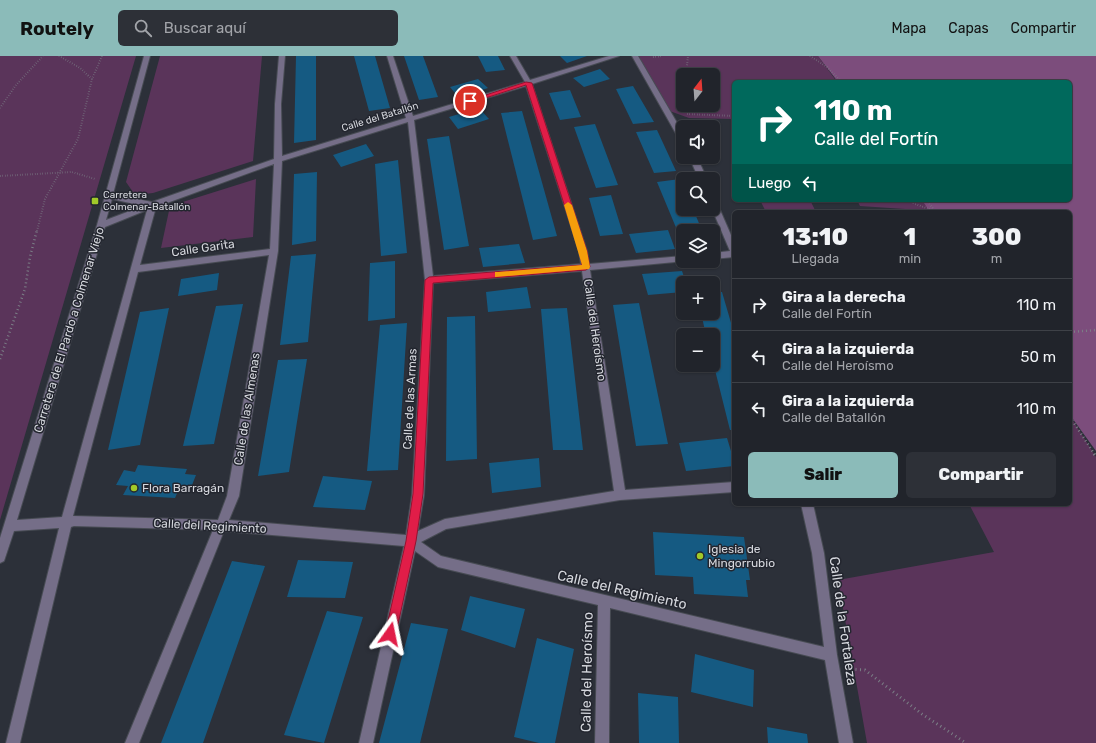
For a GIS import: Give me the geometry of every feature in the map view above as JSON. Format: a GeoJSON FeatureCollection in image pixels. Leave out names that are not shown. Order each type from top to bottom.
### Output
{"type":"FeatureCollection","features":[{"type":"Feature","properties":{"kind":"street","name":"Carretera de El Pardo a Colmenar Viejo"},"geometry":{"type":"LineString","coordinates":[[0,557],[101,225],[147,56]]}},
{"type":"Feature","properties":{"kind":"street","name":"Calle de las Almenas"},"geometry":{"type":"LineString","coordinates":[[132,743],[233,496],[274,251],[278,160],[278,104],[282,56]]}},
{"type":"Feature","properties":{"kind":"street","name":"Calle de las Armas"},"geometry":{"type":"LineString","coordinates":[[366,743],[411,541],[418,494],[429,280],[410,119],[390,56]]}},
{"type":"Feature","properties":{"kind":"street","name":"Calle del Heroísmo"},"geometry":{"type":"LineString","coordinates":[[513,56],[529,83],[583,251],[620,495]]}},
{"type":"Feature","properties":{"kind":"street","name":"Calle del Batallón"},"geometry":{"type":"LineString","coordinates":[[101,225],[278,160],[616,56]]}},
{"type":"Feature","properties":{"kind":"street"},"geometry":{"type":"LineString","coordinates":[[635,56],[676,126]]}},
{"type":"Feature","properties":{"kind":"street"},"geometry":{"type":"LineString","coordinates":[[13,743],[66,522],[152,205],[109,196]]}},
{"type":"Feature","properties":{"kind":"street"},"geometry":{"type":"LineString","coordinates":[[718,216],[732,248]]}},
{"type":"Feature","properties":{"kind":"street","name":"Calle Garita"},"geometry":{"type":"LineString","coordinates":[[135,269],[274,251]]}},
{"type":"Feature","properties":{"kind":"street"},"geometry":{"type":"LineString","coordinates":[[720,255],[732,253]]}},
{"type":"Feature","properties":{"kind":"street"},"geometry":{"type":"LineString","coordinates":[[429,280],[676,260]]}},
{"type":"Feature","properties":{"kind":"street"},"geometry":{"type":"LineString","coordinates":[[411,541],[445,524],[620,495],[732,487]]}},
{"type":"Feature","properties":{"kind":"street","name":"Calle de la Fortaleza"},"geometry":{"type":"LineString","coordinates":[[807,506],[818,554],[846,743]]}},
{"type":"Feature","properties":{"kind":"street","name":"Calle del Regimiento"},"geometry":{"type":"LineString","coordinates":[[10,526],[66,522],[220,525],[411,541],[438,561],[604,601],[833,661]]}},
{"type":"Feature","properties":{"kind":"street","name":"Calle del Heroísmo"},"geometry":{"type":"LineString","coordinates":[[602,743],[604,601]]}},
{"type":"Feature","properties":{"kind":"path"},"geometry":{"type":"LineString","coordinates":[[0,108],[16,85],[44,56]]}},
{"type":"Feature","properties":{"kind":"path"},"geometry":{"type":"LineString","coordinates":[[59,56],[80,68],[92,79]]}},
{"type":"Feature","properties":{"kind":"path"},"geometry":{"type":"LineString","coordinates":[[0,359],[25,289],[30,257],[44,199],[78,139],[92,79],[102,56]]}},
{"type":"Feature","properties":{"kind":"path"},"geometry":{"type":"LineString","coordinates":[[687,68],[688,56]]}},
{"type":"Feature","properties":{"kind":"path"},"geometry":{"type":"LineString","coordinates":[[810,56],[827,67],[840,80]]}},
{"type":"Feature","properties":{"kind":"path"},"geometry":{"type":"LineString","coordinates":[[667,110],[706,116],[732,116]]}},
{"type":"Feature","properties":{"kind":"path"},"geometry":{"type":"LineString","coordinates":[[0,176],[72,172],[95,179]]}},
{"type":"Feature","properties":{"kind":"path"},"geometry":{"type":"LineString","coordinates":[[912,202],[932,210]]}},
{"type":"Feature","properties":{"kind":"path"},"geometry":{"type":"LineString","coordinates":[[928,202],[934,210]]}},
{"type":"Feature","properties":{"kind":"path"},"geometry":{"type":"LineString","coordinates":[[1072,332],[1096,330]]}},
{"type":"Feature","properties":{"kind":"path"},"geometry":{"type":"LineString","coordinates":[[1072,420],[1096,457]]}},
{"type":"Feature","properties":{"kind":"path"},"geometry":{"type":"LineString","coordinates":[[833,661],[865,670],[922,714],[966,743]]}},
{"type":"Feature","properties":{"kind":"shaded area"},"geometry":{"type":"Polygon","coordinates":[[[0,56],[136,56],[0,520],[0,56]]]}},
{"type":"Feature","properties":{"kind":"shaded area"},"geometry":{"type":"Polygon","coordinates":[[[160,56],[262,56],[253,161],[153,193],[135,195],[126,182],[160,56]]]}},
{"type":"Feature","properties":{"kind":"shaded area"},"geometry":{"type":"Polygon","coordinates":[[[635,56],[818,56],[836,80],[732,80],[732,119],[689,118],[667,110],[635,56]]]}},
{"type":"Feature","properties":{"kind":"shaded area"},"geometry":{"type":"Polygon","coordinates":[[[818,56],[1096,56],[1096,451],[1072,418],[1072,210],[929,210],[923,202],[1072,202],[1072,80],[836,80],[818,56]]]}},
{"type":"Feature","properties":{"kind":"shaded area"},"geometry":{"type":"Polygon","coordinates":[[[256,179],[253,237],[161,248],[170,206],[256,179]]]}},
{"type":"Feature","properties":{"kind":"shaded area"},"geometry":{"type":"Polygon","coordinates":[[[761,202],[811,202],[815,210],[765,210],[761,202]]]}},
{"type":"Feature","properties":{"kind":"shaded area"},"geometry":{"type":"Polygon","coordinates":[[[858,202],[928,202],[934,210],[920,210],[860,206],[858,202]]]}},
{"type":"Feature","properties":{"kind":"shaded area"},"geometry":{"type":"Polygon","coordinates":[[[1072,419],[1096,457],[1096,743],[867,743],[838,580],[994,552],[970,506],[1072,506],[1072,419]]]}},
{"type":"Feature","properties":{"kind":"building"},"geometry":{"type":"Polygon","coordinates":[[[296,56],[316,56],[316,140],[294,143],[296,56]]]}},
{"type":"Feature","properties":{"kind":"building"},"geometry":{"type":"Polygon","coordinates":[[[354,56],[375,56],[390,108],[369,111],[354,56]]]}},
{"type":"Feature","properties":{"kind":"building"},"geometry":{"type":"Polygon","coordinates":[[[404,56],[423,56],[438,97],[419,100],[404,56]]]}},
{"type":"Feature","properties":{"kind":"building"},"geometry":{"type":"Polygon","coordinates":[[[478,56],[498,56],[505,70],[486,72],[478,56]]]}},
{"type":"Feature","properties":{"kind":"building"},"geometry":{"type":"Polygon","coordinates":[[[560,56],[587,56],[567,63],[560,56]]]}},
{"type":"Feature","properties":{"kind":"building"},"geometry":{"type":"Polygon","coordinates":[[[600,69],[610,79],[584,87],[573,78],[600,69]]]}},
{"type":"Feature","properties":{"kind":"building"},"geometry":{"type":"Polygon","coordinates":[[[478,79],[488,88],[459,98],[450,87],[478,79]]]}},
{"type":"Feature","properties":{"kind":"building"},"geometry":{"type":"Polygon","coordinates":[[[633,86],[654,122],[633,124],[616,89],[633,86]]]}},
{"type":"Feature","properties":{"kind":"building"},"geometry":{"type":"Polygon","coordinates":[[[570,90],[581,117],[560,120],[549,93],[570,90]]]}},
{"type":"Feature","properties":{"kind":"building"},"geometry":{"type":"Polygon","coordinates":[[[479,108],[489,119],[458,129],[449,117],[479,108]]]}},
{"type":"Feature","properties":{"kind":"building"},"geometry":{"type":"Polygon","coordinates":[[[522,111],[557,236],[533,240],[501,113],[522,111]]]}},
{"type":"Feature","properties":{"kind":"building"},"geometry":{"type":"Polygon","coordinates":[[[595,124],[618,185],[596,188],[574,127],[595,124]]]}},
{"type":"Feature","properties":{"kind":"building"},"geometry":{"type":"Polygon","coordinates":[[[657,130],[676,171],[654,173],[636,132],[657,130]]]}},
{"type":"Feature","properties":{"kind":"building"},"geometry":{"type":"Polygon","coordinates":[[[449,136],[469,246],[444,250],[427,139],[449,136]]]}},
{"type":"Feature","properties":{"kind":"building"},"geometry":{"type":"Polygon","coordinates":[[[366,144],[374,156],[341,167],[333,155],[366,144]]]}},
{"type":"Feature","properties":{"kind":"building"},"geometry":{"type":"Polygon","coordinates":[[[398,160],[407,253],[381,256],[375,164],[398,160]]]}},
{"type":"Feature","properties":{"kind":"building"},"geometry":{"type":"Polygon","coordinates":[[[317,172],[316,241],[292,245],[294,174],[317,172]]]}},
{"type":"Feature","properties":{"kind":"building"},"geometry":{"type":"Polygon","coordinates":[[[676,180],[676,216],[696,216],[699,224],[676,224],[676,228],[657,182],[676,180]]]}},
{"type":"Feature","properties":{"kind":"building"},"geometry":{"type":"Polygon","coordinates":[[[611,195],[623,234],[600,236],[589,198],[611,195]]]}},
{"type":"Feature","properties":{"kind":"building"},"geometry":{"type":"Polygon","coordinates":[[[668,230],[675,249],[636,253],[629,234],[668,230]]]}},
{"type":"Feature","properties":{"kind":"building"},"geometry":{"type":"Polygon","coordinates":[[[519,244],[525,263],[483,267],[479,248],[519,244]]]}},
{"type":"Feature","properties":{"kind":"building"},"geometry":{"type":"Polygon","coordinates":[[[316,254],[308,342],[280,345],[291,256],[316,254]]]}},
{"type":"Feature","properties":{"kind":"building"},"geometry":{"type":"Polygon","coordinates":[[[395,261],[395,318],[368,321],[370,263],[395,261]]]}},
{"type":"Feature","properties":{"kind":"building"},"geometry":{"type":"Polygon","coordinates":[[[682,271],[684,276],[676,276],[676,293],[648,295],[642,274],[682,271]]]}},
{"type":"Feature","properties":{"kind":"building"},"geometry":{"type":"Polygon","coordinates":[[[219,273],[217,290],[178,296],[181,279],[219,273]]]}},
{"type":"Feature","properties":{"kind":"building"},"geometry":{"type":"Polygon","coordinates":[[[527,287],[531,308],[488,312],[486,292],[527,287]]]}},
{"type":"Feature","properties":{"kind":"building"},"geometry":{"type":"Polygon","coordinates":[[[720,292],[722,292],[732,326],[732,430],[730,430],[716,372],[720,372],[720,328],[704,328],[703,320],[720,320],[720,292]]]}},
{"type":"Feature","properties":{"kind":"building"},"geometry":{"type":"Polygon","coordinates":[[[639,303],[668,444],[636,446],[613,305],[639,303]]]}},
{"type":"Feature","properties":{"kind":"building"},"geometry":{"type":"Polygon","coordinates":[[[243,304],[214,444],[183,446],[216,306],[243,304]]]}},
{"type":"Feature","properties":{"kind":"building"},"geometry":{"type":"Polygon","coordinates":[[[169,308],[140,445],[108,450],[140,312],[169,308]]]}},
{"type":"Feature","properties":{"kind":"building"},"geometry":{"type":"Polygon","coordinates":[[[567,308],[583,450],[553,450],[541,309],[567,308]]]}},
{"type":"Feature","properties":{"kind":"building"},"geometry":{"type":"Polygon","coordinates":[[[475,316],[477,459],[446,461],[447,317],[475,316]]]}},
{"type":"Feature","properties":{"kind":"building"},"geometry":{"type":"Polygon","coordinates":[[[407,323],[398,470],[367,471],[380,325],[407,323]]]}},
{"type":"Feature","properties":{"kind":"building"},"geometry":{"type":"Polygon","coordinates":[[[307,359],[289,472],[258,476],[278,360],[307,359]]]}},
{"type":"Feature","properties":{"kind":"building"},"geometry":{"type":"Polygon","coordinates":[[[727,438],[732,454],[732,466],[686,471],[679,443],[727,438]]]}},
{"type":"Feature","properties":{"kind":"building"},"geometry":{"type":"Polygon","coordinates":[[[539,458],[541,487],[492,493],[489,463],[539,458]]]}},
{"type":"Feature","properties":{"kind":"building"},"geometry":{"type":"Polygon","coordinates":[[[138,465],[187,469],[185,474],[196,475],[190,490],[179,489],[175,498],[123,495],[128,486],[116,485],[124,470],[135,472],[138,465]]]}},
{"type":"Feature","properties":{"kind":"building"},"geometry":{"type":"Polygon","coordinates":[[[323,476],[372,481],[365,510],[313,507],[323,476]]]}},
{"type":"Feature","properties":{"kind":"building","name":"Iglesia de Mingorrubio"},"geometry":{"type":"Polygon","coordinates":[[[653,532],[744,537],[750,580],[746,580],[748,597],[694,594],[693,577],[655,575],[653,532]]]}},
{"type":"Feature","properties":{"kind":"building"},"geometry":{"type":"Polygon","coordinates":[[[298,560],[353,562],[345,598],[287,597],[298,560]]]}},
{"type":"Feature","properties":{"kind":"building"},"geometry":{"type":"Polygon","coordinates":[[[232,561],[265,566],[203,743],[161,743],[232,561]]]}},
{"type":"Feature","properties":{"kind":"building"},"geometry":{"type":"Polygon","coordinates":[[[470,596],[525,609],[515,648],[461,630],[470,596]]]}},
{"type":"Feature","properties":{"kind":"building"},"geometry":{"type":"Polygon","coordinates":[[[327,611],[363,617],[324,743],[284,735],[327,611]]]}},
{"type":"Feature","properties":{"kind":"building"},"geometry":{"type":"Polygon","coordinates":[[[411,623],[448,629],[420,743],[379,743],[411,623]]]}},
{"type":"Feature","properties":{"kind":"building"},"geometry":{"type":"Polygon","coordinates":[[[537,638],[574,649],[555,743],[539,743],[514,737],[537,638]]]}},
{"type":"Feature","properties":{"kind":"building"},"geometry":{"type":"Polygon","coordinates":[[[695,654],[754,670],[753,707],[691,692],[695,654]]]}},
{"type":"Feature","properties":{"kind":"building"},"geometry":{"type":"Polygon","coordinates":[[[638,693],[678,697],[679,743],[639,743],[638,693]]]}},
{"type":"Feature","properties":{"kind":"building"},"geometry":{"type":"Polygon","coordinates":[[[767,727],[807,734],[808,743],[768,743],[767,727]]]}},
{"type":"Feature","properties":{"kind":"slow traffic"},"geometry":{"type":"LineString","coordinates":[[498,275],[586,267],[583,251],[568,205]]}},
{"type":"Feature","properties":{"kind":"place","name":"Carretera Colmenar-Batallón"},"geometry":{"type":"Point","coordinates":[95,201]}},
{"type":"Feature","properties":{"kind":"place","name":"Flora Barragán"},"geometry":{"type":"Point","coordinates":[134,488]}},
{"type":"Feature","properties":{"kind":"place","name":"Iglesia de Mingorrubio"},"geometry":{"type":"Point","coordinates":[700,556]}},
{"type":"Feature","properties":{"kind":"route"},"geometry":{"type":"LineString","coordinates":[[390,634],[411,541],[418,494],[429,280],[586,267],[583,251],[529,83],[470,101]]}}]}
